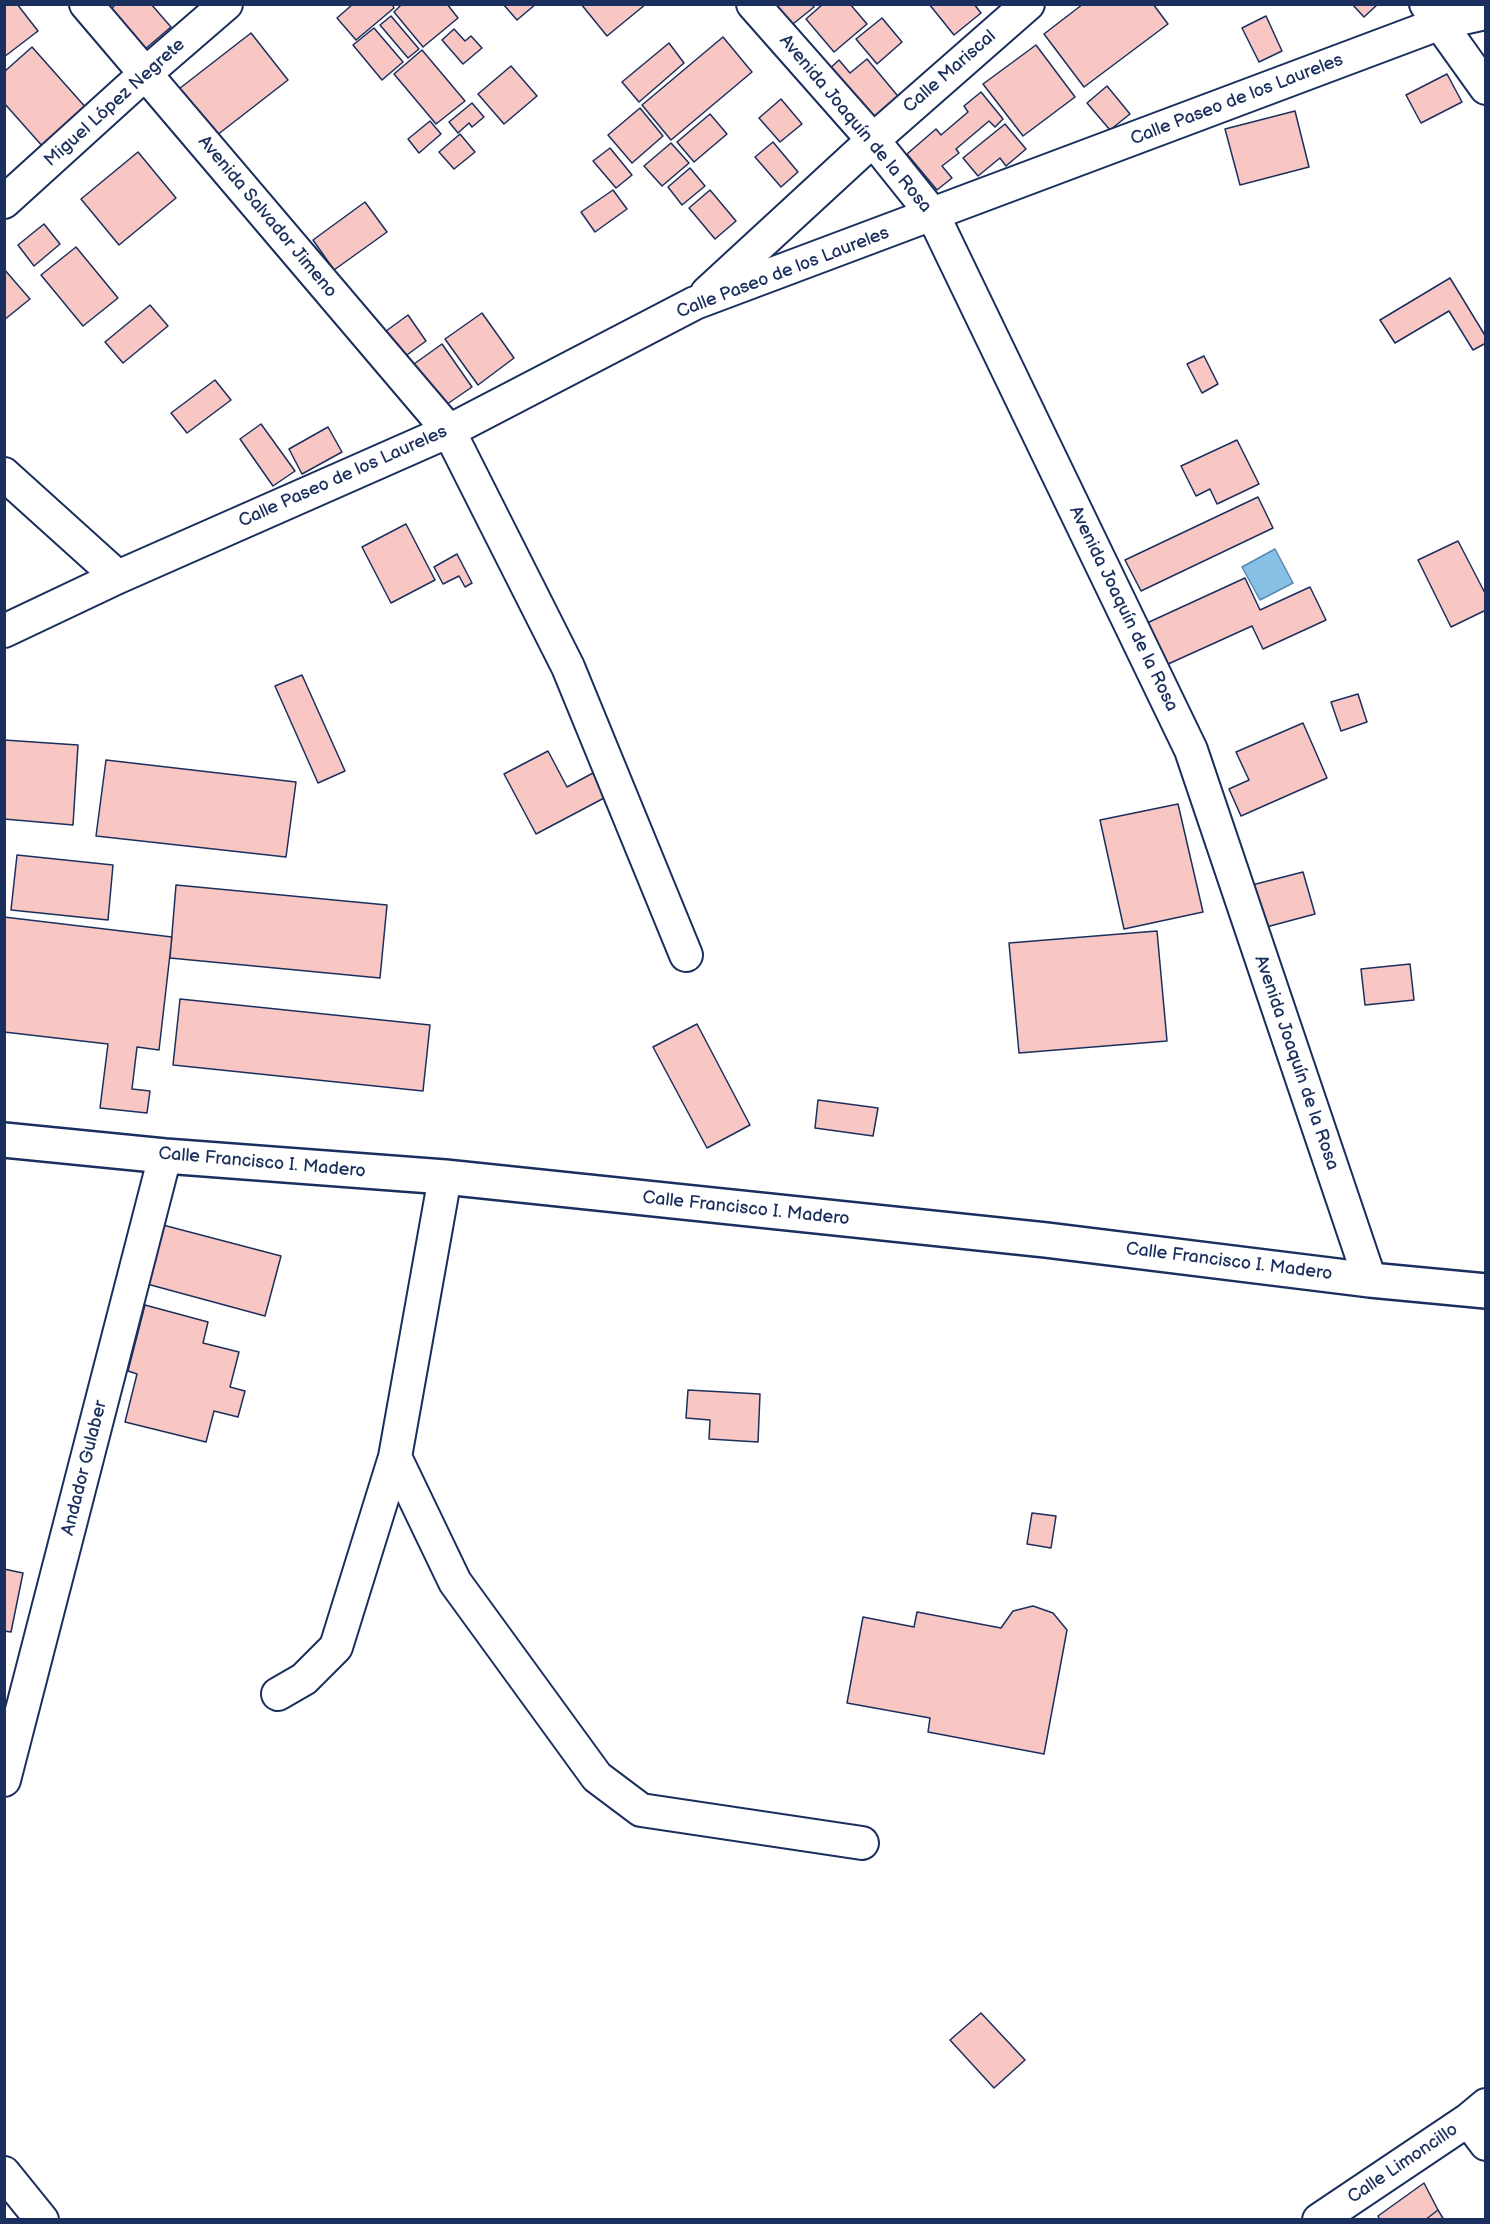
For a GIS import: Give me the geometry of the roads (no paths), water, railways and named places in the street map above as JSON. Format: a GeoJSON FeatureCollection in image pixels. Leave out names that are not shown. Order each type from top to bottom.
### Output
{"type":"FeatureCollection","features":[{"type":"Feature","properties":{"kind":"main road","name":"Calle Francisco I. Madero"},"geometry":{"type":"LineString","coordinates":[[4,1140],[165,1156],[445,1177],[1046,1240],[1370,1280],[1485,1291]]}},
{"type":"Feature","properties":{"kind":"street","name":"Avenida Salvador Jimeno"},"geometry":{"type":"LineString","coordinates":[[86,4],[448,431],[568,667],[686,955]]}},
{"type":"Feature","properties":{"kind":"street","name":"Miguel López Negrete"},"geometry":{"type":"LineString","coordinates":[[4,202],[226,4]]}},
{"type":"Feature","properties":{"kind":"street","name":"Avenida Joaquín de la Rosa"},"geometry":{"type":"LineString","coordinates":[[753,4],[873,140],[933,215],[1191,750],[1370,1280]]}},
{"type":"Feature","properties":{"kind":"street","name":"Calle Mariscal"},"geometry":{"type":"LineString","coordinates":[[695,303],[873,140],[1028,4]]}},
{"type":"Feature","properties":{"kind":"street","name":"Calle Paseo de los Laureles"},"geometry":{"type":"LineString","coordinates":[[4,631],[117,577],[448,431],[695,303],[933,215],[1433,14],[1485,13]]}},
{"type":"Feature","properties":{"kind":"street"},"geometry":{"type":"LineString","coordinates":[[1433,14],[1485,88]]}},
{"type":"Feature","properties":{"kind":"street"},"geometry":{"type":"LineString","coordinates":[[4,474],[117,577]]}},
{"type":"Feature","properties":{"kind":"street","name":"Andador Gulaber"},"geometry":{"type":"LineString","coordinates":[[4,1780],[165,1156]]}},
{"type":"Feature","properties":{"kind":"street"},"geometry":{"type":"LineString","coordinates":[[279,1694],[304,1679],[336,1647],[395,1457],[445,1177]]}},
{"type":"Feature","properties":{"kind":"street"},"geometry":{"type":"LineString","coordinates":[[395,1457],[455,1582],[597,1777],[641,1810],[862,1843]]}},
{"type":"Feature","properties":{"kind":"street","name":"Calle Limoncillo"},"geometry":{"type":"LineString","coordinates":[[1319,2220],[1480,2123]]}},
{"type":"Feature","properties":{"kind":"street"},"geometry":{"type":"LineString","coordinates":[[4,2173],[42,2220]]}},
{"type":"Feature","properties":{"kind":"water"},"geometry":{"type":"Polygon","coordinates":[[[1275,549],[1293,583],[1260,600],[1242,567],[1275,549]]]}}]}
